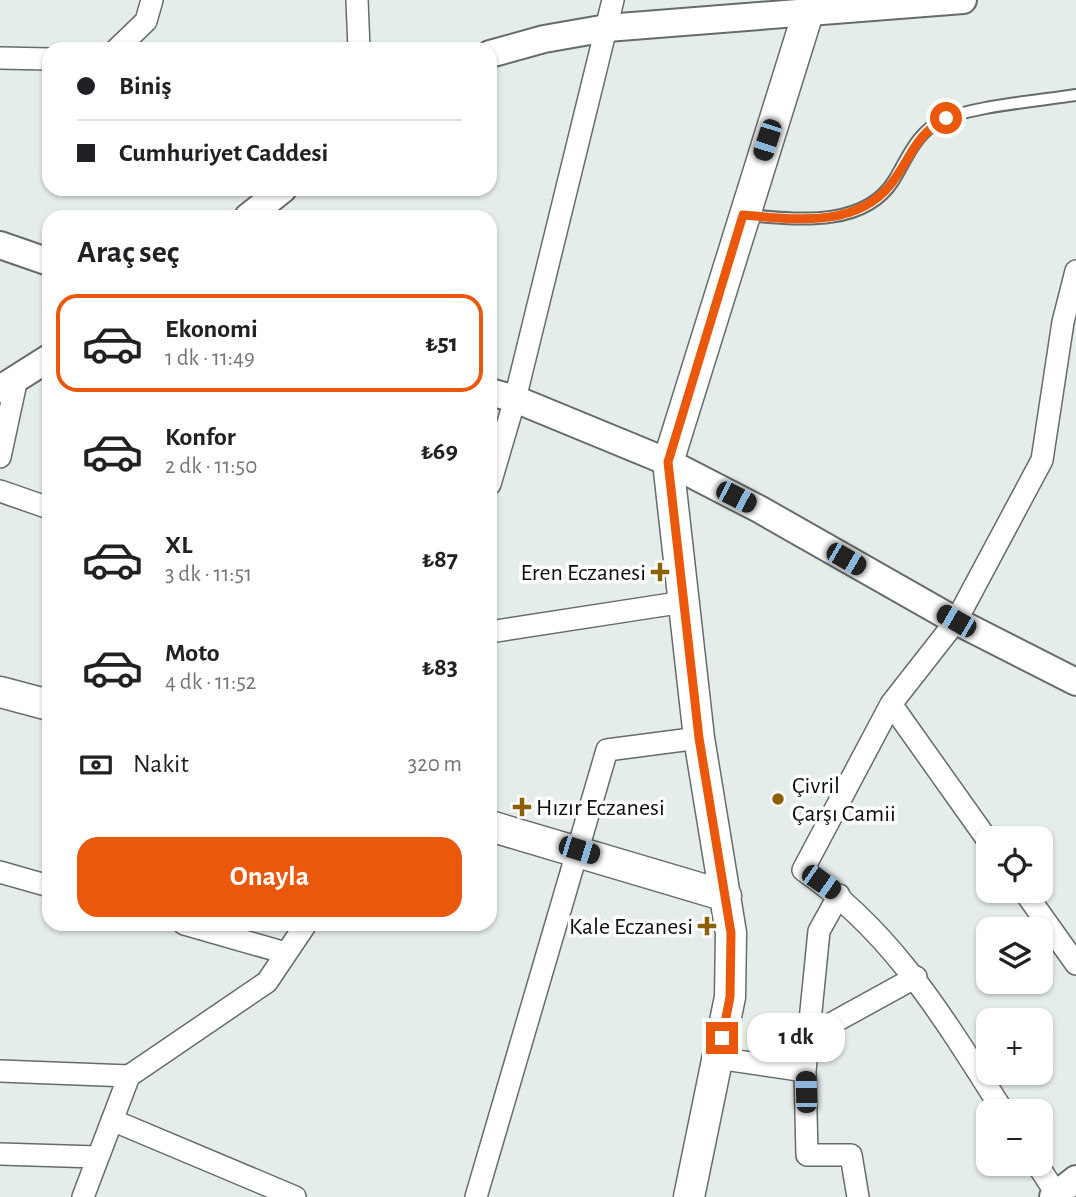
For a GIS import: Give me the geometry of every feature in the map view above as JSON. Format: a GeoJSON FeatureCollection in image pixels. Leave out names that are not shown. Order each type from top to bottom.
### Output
{"type":"FeatureCollection","features":[{"type":"Feature","properties":{"kind":"main road"},"geometry":{"type":"LineString","coordinates":[[688,1197],[730,997],[733,965],[726,896],[699,738],[668,462],[810,7]]}},
{"type":"Feature","properties":{"kind":"main road"},"geometry":{"type":"LineString","coordinates":[[0,692],[42,703]]}},
{"type":"Feature","properties":{"kind":"main road"},"geometry":{"type":"LineString","coordinates":[[497,827],[726,896]]}},
{"type":"Feature","properties":{"kind":"street"},"geometry":{"type":"LineString","coordinates":[[124,42],[146,21],[152,0]]}},
{"type":"Feature","properties":{"kind":"street"},"geometry":{"type":"LineString","coordinates":[[357,0],[359,42]]}},
{"type":"Feature","properties":{"kind":"street"},"geometry":{"type":"LineString","coordinates":[[497,432],[502,395],[613,0]]}},
{"type":"Feature","properties":{"kind":"street"},"geometry":{"type":"LineString","coordinates":[[497,52],[544,39],[607,28],[810,7],[963,0]]}},
{"type":"Feature","properties":{"kind":"street"},"geometry":{"type":"LineString","coordinates":[[0,58],[42,59]]}},
{"type":"Feature","properties":{"kind":"street"},"geometry":{"type":"LineString","coordinates":[[257,210],[275,196]]}},
{"type":"Feature","properties":{"kind":"street"},"geometry":{"type":"LineString","coordinates":[[0,245],[42,260]]}},
{"type":"Feature","properties":{"kind":"street"},"geometry":{"type":"LineString","coordinates":[[995,1099],[916,977],[839,895],[803,870],[891,704],[956,621],[1042,460],[1070,330],[1076,271]]}},
{"type":"Feature","properties":{"kind":"street"},"geometry":{"type":"LineString","coordinates":[[0,457],[9,384],[42,363]]}},
{"type":"Feature","properties":{"kind":"street"},"geometry":{"type":"LineString","coordinates":[[502,395],[668,462],[759,509],[956,621],[1076,682]]}},
{"type":"Feature","properties":{"kind":"street"},"geometry":{"type":"LineString","coordinates":[[0,491],[42,506]]}},
{"type":"Feature","properties":{"kind":"street"},"geometry":{"type":"LineString","coordinates":[[497,631],[684,602]]}},
{"type":"Feature","properties":{"kind":"street"},"geometry":{"type":"LineString","coordinates":[[891,704],[978,826]]}},
{"type":"Feature","properties":{"kind":"street"},"geometry":{"type":"LineString","coordinates":[[476,1197],[607,750],[699,738]]}},
{"type":"Feature","properties":{"kind":"street"},"geometry":{"type":"LineString","coordinates":[[0,872],[42,884]]}},
{"type":"Feature","properties":{"kind":"street"},"geometry":{"type":"LineString","coordinates":[[839,895],[819,932],[805,1071],[807,1155],[851,1155],[858,1197]]}},
{"type":"Feature","properties":{"kind":"street"},"geometry":{"type":"LineString","coordinates":[[1033,903],[1076,964]]}},
{"type":"Feature","properties":{"kind":"street"},"geometry":{"type":"LineString","coordinates":[[209,931],[286,953]]}},
{"type":"Feature","properties":{"kind":"street"},"geometry":{"type":"LineString","coordinates":[[83,1197],[129,1076],[267,982],[301,931]]}},
{"type":"Feature","properties":{"kind":"street"},"geometry":{"type":"LineString","coordinates":[[807,1037],[916,977]]}},
{"type":"Feature","properties":{"kind":"street"},"geometry":{"type":"LineString","coordinates":[[717,1059],[805,1071]]}},
{"type":"Feature","properties":{"kind":"street"},"geometry":{"type":"LineString","coordinates":[[0,1071],[129,1076]]}},
{"type":"Feature","properties":{"kind":"street"},"geometry":{"type":"LineString","coordinates":[[112,1120],[295,1197]]}},
{"type":"Feature","properties":{"kind":"street"},"geometry":{"type":"LineString","coordinates":[[0,1154],[97,1157]]}},
{"type":"Feature","properties":{"kind":"street"},"geometry":{"type":"LineString","coordinates":[[1049,1176],[1062,1190]]}},
{"type":"Feature","properties":{"kind":"lane"},"geometry":{"type":"LineString","coordinates":[[743,215],[808,220],[841,215],[880,195],[892,183],[917,140],[946,118],[1076,95]]}},
{"type":"Feature","properties":{"kind":"place","name":"Eren Eczanesi"},"geometry":{"type":"Point","coordinates":[660,572]}},
{"type":"Feature","properties":{"kind":"place","name":"Çivril Çarşı Camii"},"geometry":{"type":"Point","coordinates":[778,799]}},
{"type":"Feature","properties":{"kind":"place","name":"Hızır Eczanesi"},"geometry":{"type":"Point","coordinates":[522,807]}},
{"type":"Feature","properties":{"kind":"place","name":"Kale Eczanesi"},"geometry":{"type":"Point","coordinates":[707,926]}},
{"type":"Feature","properties":{"kind":"route"},"geometry":{"type":"LineString","coordinates":[[722,1038],[733,965],[731,933],[699,738],[668,462],[743,215],[808,220],[855,210],[880,195],[892,183],[917,140],[946,118]]}}]}
